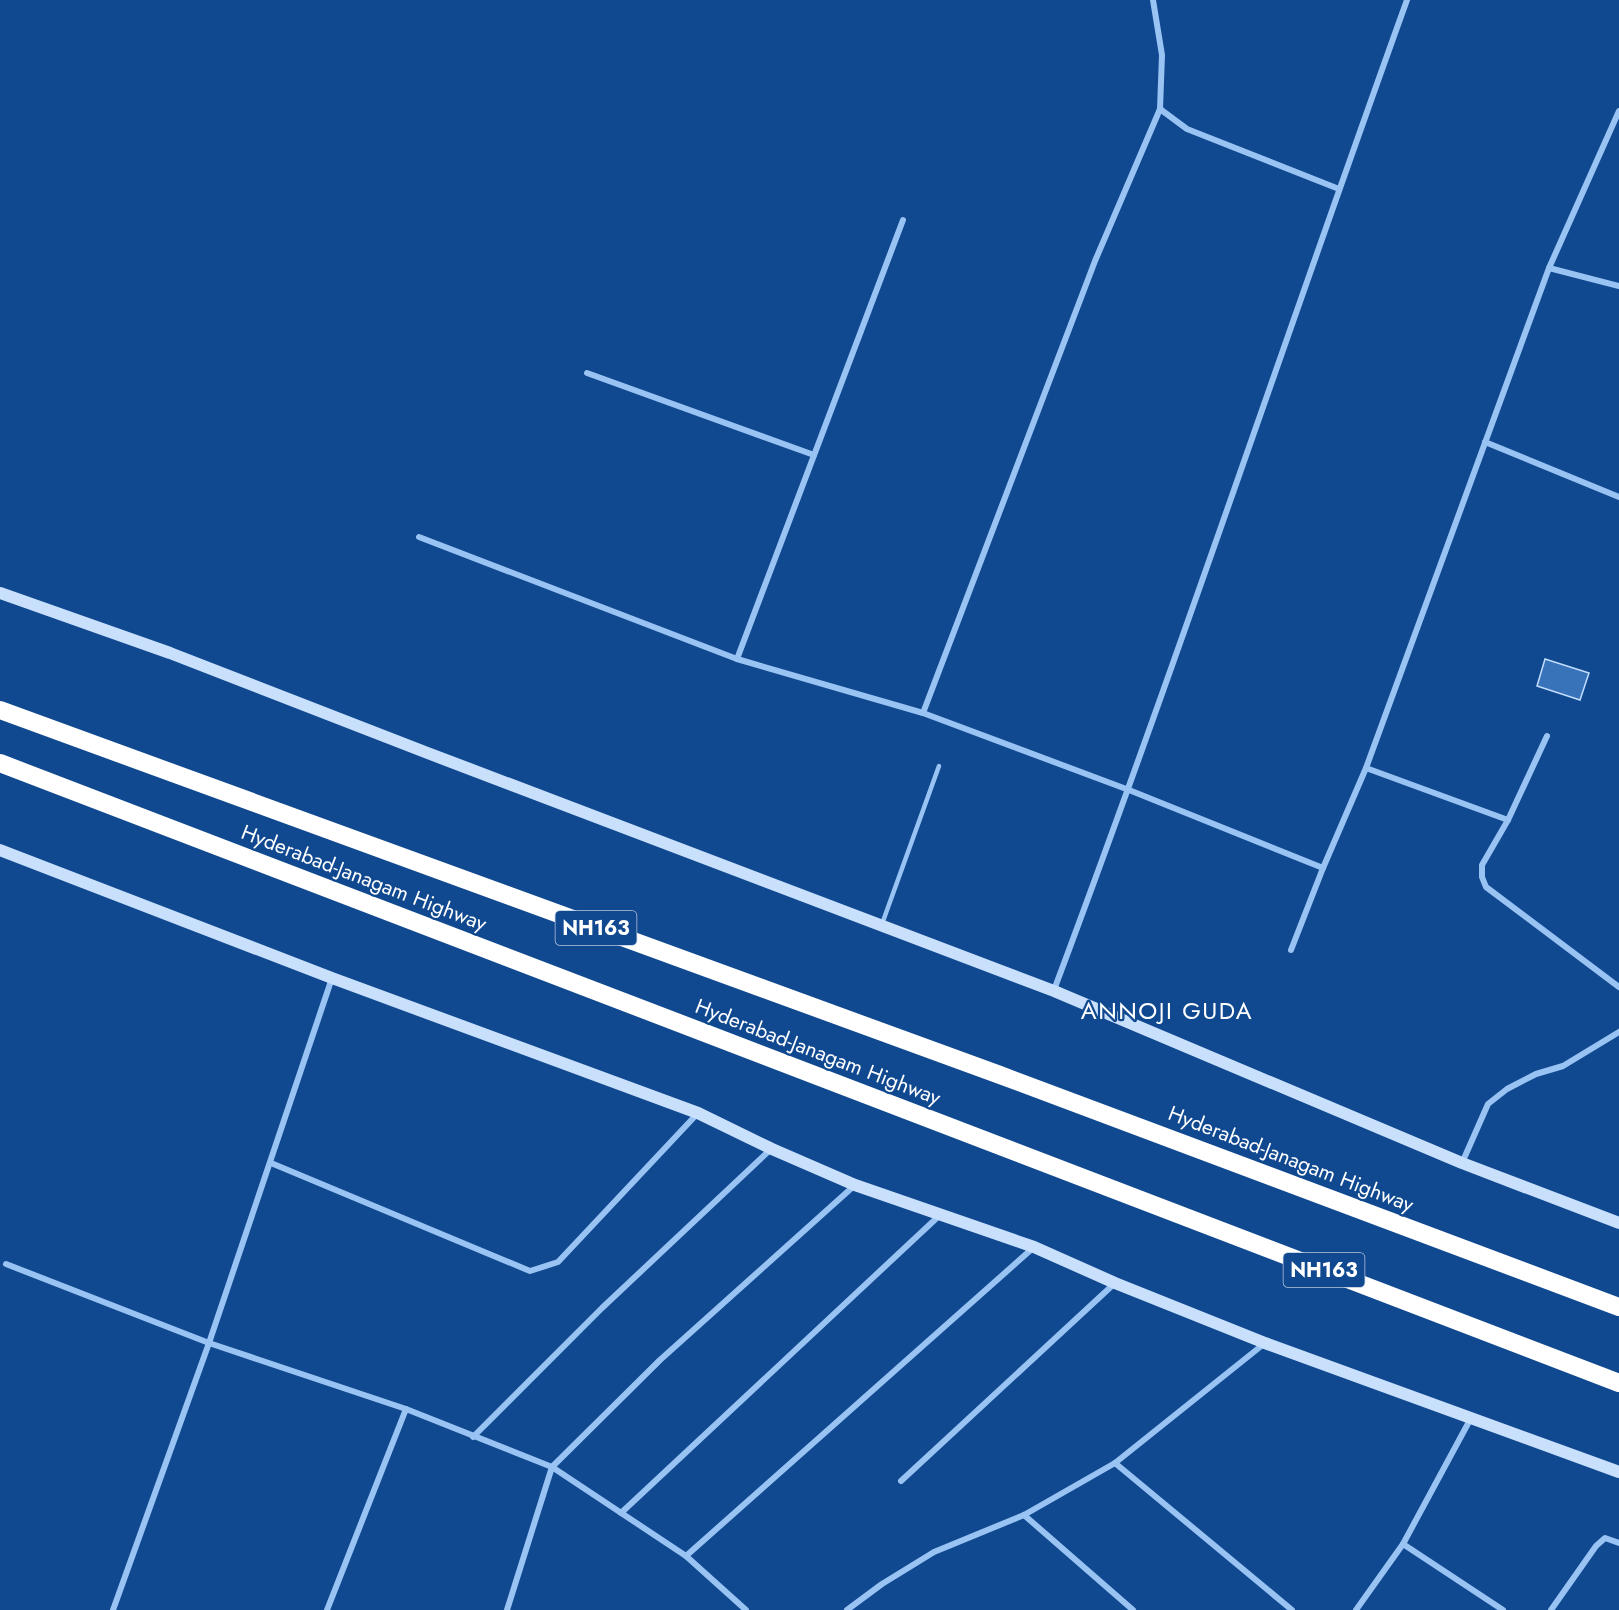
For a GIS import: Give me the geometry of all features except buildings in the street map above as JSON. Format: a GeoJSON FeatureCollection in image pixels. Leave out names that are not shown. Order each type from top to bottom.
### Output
{"type":"FeatureCollection","features":[{"type":"Feature","properties":{"kind":"highway","name":"Hyderabad-Janagam Highway"},"geometry":{"type":"LineString","coordinates":[[0,710],[1045,1092],[1619,1307]]}},
{"type":"Feature","properties":{"kind":"highway","name":"Hyderabad-Janagam Highway"},"geometry":{"type":"LineString","coordinates":[[0,763],[1619,1383]]}},
{"type":"Feature","properties":{"kind":"street"},"geometry":{"type":"LineString","coordinates":[[923,713],[1095,261],[1160,109],[1161,55],[1153,0]]}},
{"type":"Feature","properties":{"kind":"street"},"geometry":{"type":"LineString","coordinates":[[1054,991],[1129,790],[1407,0]]}},
{"type":"Feature","properties":{"kind":"street"},"geometry":{"type":"LineString","coordinates":[[1160,109],[1187,129],[1339,189]]}},
{"type":"Feature","properties":{"kind":"street"},"geometry":{"type":"LineString","coordinates":[[1291,950],[1366,768],[1549,268],[1619,111]]}},
{"type":"Feature","properties":{"kind":"street"},"geometry":{"type":"LineString","coordinates":[[737,658],[903,220]]}},
{"type":"Feature","properties":{"kind":"street"},"geometry":{"type":"LineString","coordinates":[[1549,268],[1619,286]]}},
{"type":"Feature","properties":{"kind":"street"},"geometry":{"type":"LineString","coordinates":[[587,373],[814,455]]}},
{"type":"Feature","properties":{"kind":"street"},"geometry":{"type":"LineString","coordinates":[[1485,442],[1619,497]]}},
{"type":"Feature","properties":{"kind":"street"},"geometry":{"type":"LineString","coordinates":[[418,537],[737,658],[923,713],[1129,790],[1323,868]]}},
{"type":"Feature","properties":{"kind":"street"},"geometry":{"type":"LineString","coordinates":[[0,593],[181,657],[1054,991],[1462,1163],[1619,1223]]}},
{"type":"Feature","properties":{"kind":"street"},"geometry":{"type":"LineString","coordinates":[[1548,736],[1508,820],[1482,866],[1482,877],[1486,887],[1619,987]]}},
{"type":"Feature","properties":{"kind":"street"},"geometry":{"type":"LineString","coordinates":[[1366,768],[1508,820]]}},
{"type":"Feature","properties":{"kind":"street"},"geometry":{"type":"LineString","coordinates":[[0,850],[332,978],[698,1113],[772,1149],[855,1185],[1034,1247],[1115,1283],[1265,1343],[1619,1472]]}},
{"type":"Feature","properties":{"kind":"street"},"geometry":{"type":"LineString","coordinates":[[113,1610],[209,1343],[332,978]]}},
{"type":"Feature","properties":{"kind":"street"},"geometry":{"type":"LineString","coordinates":[[1462,1163],[1488,1104],[1507,1089],[1536,1074],[1563,1066],[1619,1032]]}},
{"type":"Feature","properties":{"kind":"street"},"geometry":{"type":"LineString","coordinates":[[271,1163],[530,1271],[558,1262],[698,1113]]}},
{"type":"Feature","properties":{"kind":"street"},"geometry":{"type":"LineString","coordinates":[[473,1437],[602,1308],[772,1149]]}},
{"type":"Feature","properties":{"kind":"street"},"geometry":{"type":"LineString","coordinates":[[507,1610],[552,1467],[660,1360],[855,1185]]}},
{"type":"Feature","properties":{"kind":"street"},"geometry":{"type":"LineString","coordinates":[[621,1514],[942,1214]]}},
{"type":"Feature","properties":{"kind":"street"},"geometry":{"type":"LineString","coordinates":[[686,1556],[1034,1247]]}},
{"type":"Feature","properties":{"kind":"street"},"geometry":{"type":"LineString","coordinates":[[6,1264],[209,1343],[405,1409],[552,1467],[686,1556],[746,1610]]}},
{"type":"Feature","properties":{"kind":"street"},"geometry":{"type":"LineString","coordinates":[[900,1481],[1115,1283]]}},
{"type":"Feature","properties":{"kind":"street"},"geometry":{"type":"LineString","coordinates":[[847,1610],[882,1584],[934,1552],[1024,1515],[1115,1464],[1265,1343]]}},
{"type":"Feature","properties":{"kind":"street"},"geometry":{"type":"LineString","coordinates":[[327,1610],[405,1409]]}},
{"type":"Feature","properties":{"kind":"street"},"geometry":{"type":"LineString","coordinates":[[1356,1610],[1403,1544],[1471,1417]]}},
{"type":"Feature","properties":{"kind":"street"},"geometry":{"type":"LineString","coordinates":[[1115,1464],[1292,1610]]}},
{"type":"Feature","properties":{"kind":"street"},"geometry":{"type":"LineString","coordinates":[[1024,1515],[1133,1610]]}},
{"type":"Feature","properties":{"kind":"street"},"geometry":{"type":"LineString","coordinates":[[1551,1610],[1596,1546],[1605,1538],[1619,1543]]}},
{"type":"Feature","properties":{"kind":"street"},"geometry":{"type":"LineString","coordinates":[[1403,1544],[1503,1610]]}},
{"type":"Feature","properties":{"kind":"lane"},"geometry":{"type":"LineString","coordinates":[[882,926],[939,766]]}},
{"type":"Feature","properties":{"kind":"district","name":"ANNOJI GUDA"},"geometry":{"type":"Point","coordinates":[1167,1011]}}]}
